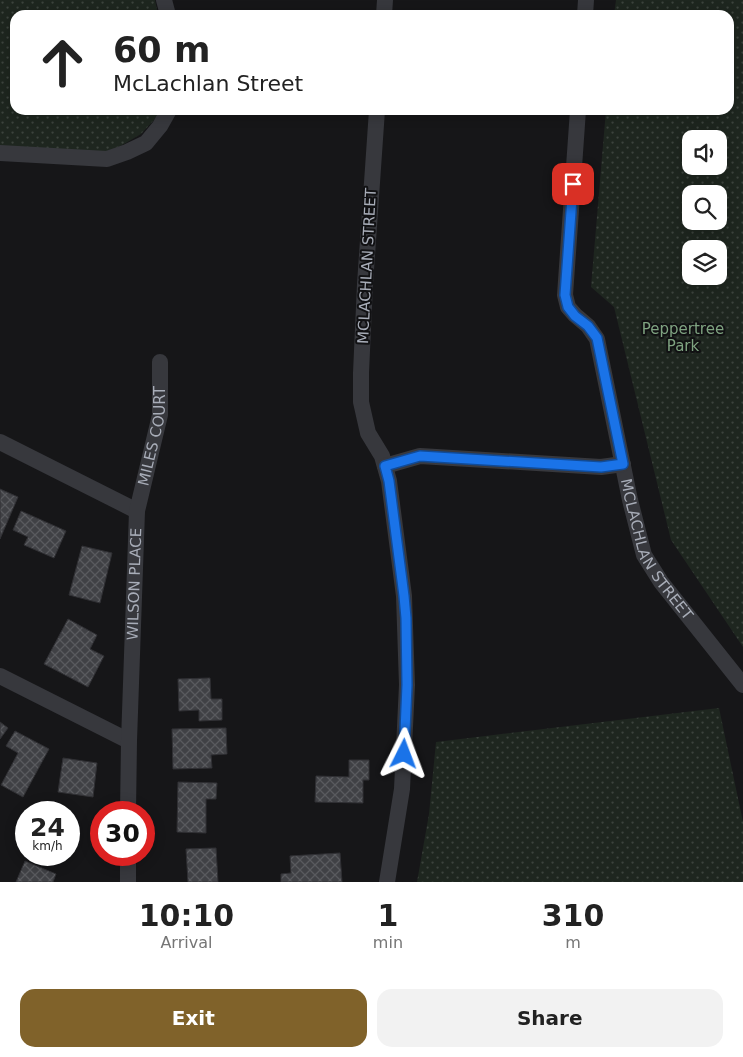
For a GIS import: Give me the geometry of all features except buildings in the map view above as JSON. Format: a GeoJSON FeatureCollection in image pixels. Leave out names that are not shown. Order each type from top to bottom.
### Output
{"type":"FeatureCollection","features":[{"type":"Feature","properties":{"kind":"street"},"geometry":{"type":"LineString","coordinates":[[0,153],[107,159],[146,143],[167,115]]}},
{"type":"Feature","properties":{"kind":"street","name":"MCLACHLAN STREET"},"geometry":{"type":"LineString","coordinates":[[377,115],[364,284],[361,402],[368,433],[382,456],[389,481],[404,596],[407,685],[402,789],[387,882]]}},
{"type":"Feature","properties":{"kind":"street","name":"MCLACHLAN STREET"},"geometry":{"type":"LineString","coordinates":[[578,115],[565,295],[568,307],[575,316],[588,326],[597,338],[634,518],[644,555],[661,582],[743,685]]}},
{"type":"Feature","properties":{"kind":"street","name":"MILES COURT"},"geometry":{"type":"LineString","coordinates":[[137,511],[160,415],[160,362]]}},
{"type":"Feature","properties":{"kind":"street","name":"WILSON PLACE"},"geometry":{"type":"LineString","coordinates":[[0,442],[137,511],[128,801]]}},
{"type":"Feature","properties":{"kind":"street"},"geometry":{"type":"LineString","coordinates":[[385,466],[420,456],[601,467],[623,464]]}},
{"type":"Feature","properties":{"kind":"street"},"geometry":{"type":"LineString","coordinates":[[0,676],[129,741]]}},
{"type":"Feature","properties":{"kind":"street"},"geometry":{"type":"LineString","coordinates":[[128,866],[128,882]]}},
{"type":"Feature","properties":{"kind":"green space"},"geometry":{"type":"Polygon","coordinates":[[[0,0],[155,0],[157,10],[10,10],[10,115],[158,115],[141,134],[105,154],[0,148],[0,0]]]}},
{"type":"Feature","properties":{"kind":"green space","name":"Peppertree Park"},"geometry":{"type":"Polygon","coordinates":[[[616,0],[743,0],[743,647],[671,540],[614,307],[591,287],[606,115],[734,115],[734,10],[615,10],[616,0]]]}},
{"type":"Feature","properties":{"kind":"green space"},"geometry":{"type":"Polygon","coordinates":[[[719,708],[743,822],[743,882],[417,882],[429,814],[436,742],[719,708]]]}},
{"type":"Feature","properties":{"kind":"route"},"geometry":{"type":"LineString","coordinates":[[404,754],[407,685],[406,618],[389,481],[385,466],[420,456],[601,467],[623,464],[597,338],[588,326],[575,316],[568,307],[565,295],[573,184]]}}]}
